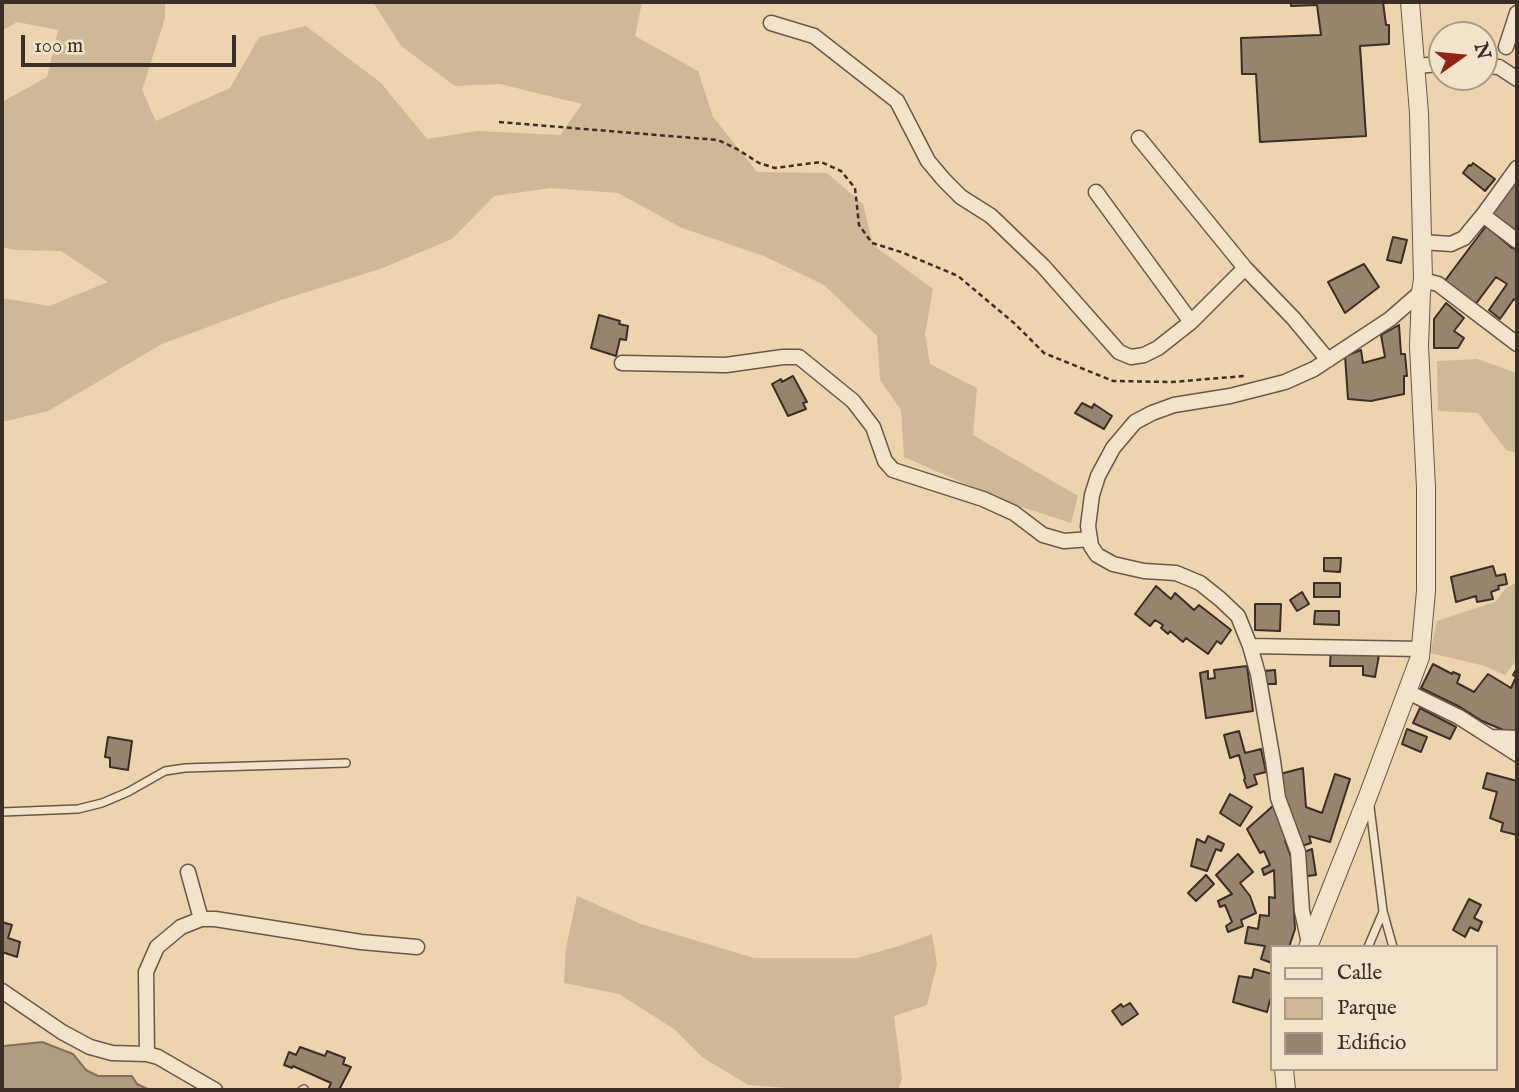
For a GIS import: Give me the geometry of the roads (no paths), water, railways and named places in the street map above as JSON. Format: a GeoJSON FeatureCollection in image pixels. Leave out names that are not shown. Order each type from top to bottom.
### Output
{"type":"FeatureCollection","features":[{"type":"Feature","properties":{"kind":"street"},"geometry":{"type":"LineString","coordinates":[[1309,945],[1408,692],[1421,649],[1426,591],[1426,515],[1419,346],[1422,242],[1419,113],[1410,2]]}},
{"type":"Feature","properties":{"kind":"street"},"geometry":{"type":"LineString","coordinates":[[1506,47],[1517,13]]}},
{"type":"Feature","properties":{"kind":"street"},"geometry":{"type":"LineString","coordinates":[[771,23],[814,36],[897,101],[928,161],[944,180],[961,197],[991,216],[1043,266],[1119,352],[1131,357],[1144,355],[1158,348],[1191,322],[1245,268]]}},
{"type":"Feature","properties":{"kind":"street"},"geometry":{"type":"LineString","coordinates":[[1415,66],[1428,65]]}},
{"type":"Feature","properties":{"kind":"street"},"geometry":{"type":"LineString","coordinates":[[1498,67],[1517,79]]}},
{"type":"Feature","properties":{"kind":"street"},"geometry":{"type":"LineString","coordinates":[[1139,138],[1245,268],[1294,319],[1328,360]]}},
{"type":"Feature","properties":{"kind":"street"},"geometry":{"type":"LineString","coordinates":[[1422,242],[1451,244],[1464,238],[1517,168]]}},
{"type":"Feature","properties":{"kind":"street"},"geometry":{"type":"LineString","coordinates":[[1096,192],[1191,322]]}},
{"type":"Feature","properties":{"kind":"street"},"geometry":{"type":"LineString","coordinates":[[1483,215],[1517,241]]}},
{"type":"Feature","properties":{"kind":"street"},"geometry":{"type":"LineString","coordinates":[[1309,945],[1302,911],[1298,852],[1278,798],[1258,674],[1238,616],[1200,583],[1175,573],[1144,571],[1113,564],[1097,555],[1091,546],[1088,526],[1092,495],[1098,476],[1113,448],[1135,422],[1174,405],[1230,396],[1285,382],[1314,369],[1390,319],[1422,286],[1438,284],[1517,344]]}},
{"type":"Feature","properties":{"kind":"street"},"geometry":{"type":"LineString","coordinates":[[622,363],[726,365],[783,357],[799,358],[853,401],[873,427],[885,461],[893,470],[984,499],[1014,513],[1043,535],[1064,541],[1090,539]]}},
{"type":"Feature","properties":{"kind":"street"},"geometry":{"type":"LineString","coordinates":[[1250,646],[1421,649]]}},
{"type":"Feature","properties":{"kind":"street"},"geometry":{"type":"LineString","coordinates":[[1408,692],[1459,717],[1517,754]]}},
{"type":"Feature","properties":{"kind":"street"},"geometry":{"type":"LineString","coordinates":[[1489,737],[1517,738]]}},
{"type":"Feature","properties":{"kind":"street"},"geometry":{"type":"LineString","coordinates":[[188,872],[201,919]]}},
{"type":"Feature","properties":{"kind":"street"},"geometry":{"type":"LineString","coordinates":[[147,1055],[146,972],[157,947],[181,927],[201,919],[361,942],[417,947]]}},
{"type":"Feature","properties":{"kind":"street"},"geometry":{"type":"LineString","coordinates":[[2,991],[62,1032],[90,1047],[112,1053],[158,1058],[215,1090]]}},
{"type":"Feature","properties":{"kind":"street"},"geometry":{"type":"LineString","coordinates":[[1284,1071],[1286,1090]]}},
{"type":"Feature","properties":{"kind":"lane"},"geometry":{"type":"LineString","coordinates":[[2,812],[78,809],[102,803],[165,771],[175,769],[346,763]]}},
{"type":"Feature","properties":{"kind":"lane"},"geometry":{"type":"LineString","coordinates":[[1368,796],[1383,911],[1392,945]]}},
{"type":"Feature","properties":{"kind":"lane"},"geometry":{"type":"LineString","coordinates":[[1369,945],[1383,911]]}}]}
